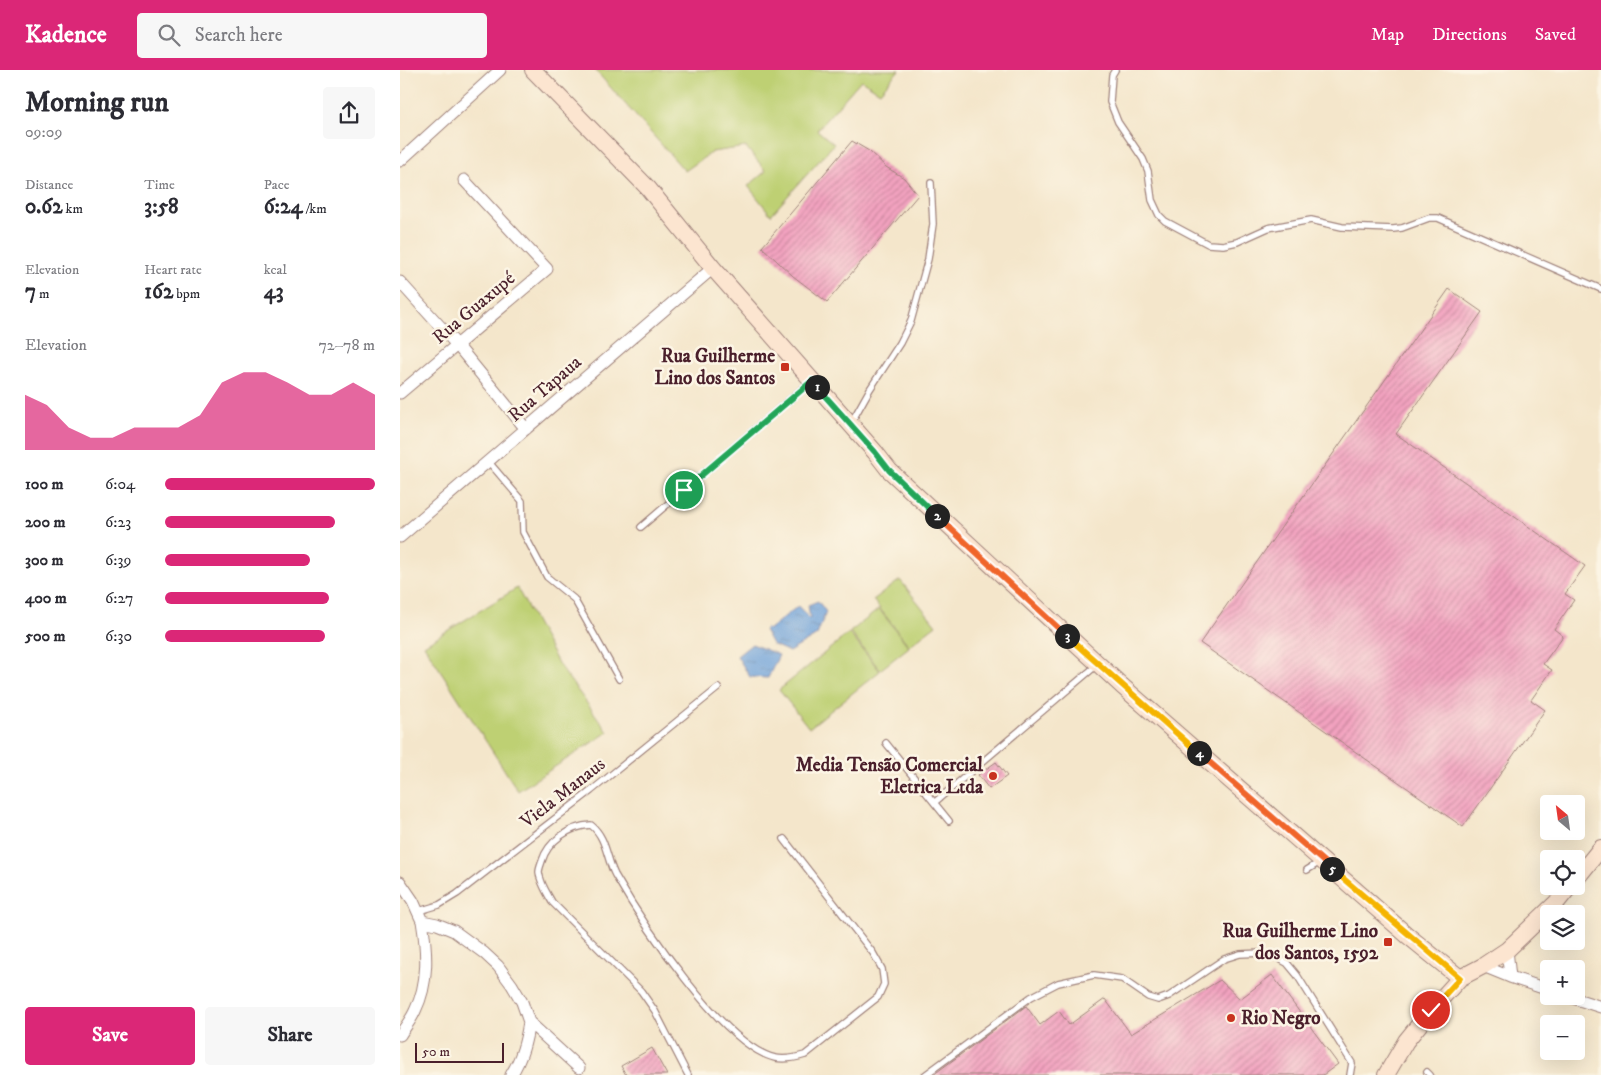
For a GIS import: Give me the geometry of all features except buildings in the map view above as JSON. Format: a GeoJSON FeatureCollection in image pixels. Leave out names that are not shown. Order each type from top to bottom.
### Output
{"type":"FeatureCollection","features":[{"type":"Feature","properties":{"kind":"street"},"geometry":{"type":"LineString","coordinates":[[400,161],[500,70]]}},
{"type":"Feature","properties":{"kind":"street"},"geometry":{"type":"LineString","coordinates":[[533,70],[648,188],[713,268],[889,470],[1098,664],[1460,978]]}},
{"type":"Feature","properties":{"kind":"street","name":"Rua Guaxupé"},"geometry":{"type":"LineString","coordinates":[[400,393],[547,269],[464,180]]}},
{"type":"Feature","properties":{"kind":"street","name":"Rua Tapaua"},"geometry":{"type":"LineString","coordinates":[[400,537],[713,268]]}},
{"type":"Feature","properties":{"kind":"street"},"geometry":{"type":"LineString","coordinates":[[400,282],[457,345],[526,428]]}},
{"type":"Feature","properties":{"kind":"street"},"geometry":{"type":"LineString","coordinates":[[1585,869],[1600,853]]}},
{"type":"Feature","properties":{"kind":"street"},"geometry":{"type":"LineString","coordinates":[[400,882],[421,916],[426,943],[426,973],[422,995],[415,1013],[400,1035]]}},
{"type":"Feature","properties":{"kind":"street"},"geometry":{"type":"LineString","coordinates":[[1386,1075],[1406,1041],[1460,978],[1507,950],[1563,895]]}},
{"type":"Feature","properties":{"kind":"street"},"geometry":{"type":"LineString","coordinates":[[421,916],[454,931],[498,966],[522,1002],[529,1022],[579,1068]]}},
{"type":"Feature","properties":{"kind":"street"},"geometry":{"type":"LineString","coordinates":[[1507,950],[1510,977]]}},
{"type":"Feature","properties":{"kind":"street"},"geometry":{"type":"LineString","coordinates":[[1483,966],[1540,987]]}},
{"type":"Feature","properties":{"kind":"street"},"geometry":{"type":"LineString","coordinates":[[1585,1002],[1601,1007]]}},
{"type":"Feature","properties":{"kind":"street"},"geometry":{"type":"LineString","coordinates":[[511,1075],[519,1064],[524,1050],[529,1022]]}},
{"type":"Feature","properties":{"kind":"lane"},"geometry":{"type":"LineString","coordinates":[[1114,70],[1110,102],[1118,122],[1143,159],[1148,171],[1152,200],[1159,214],[1165,221],[1208,244],[1223,245],[1237,242],[1268,228],[1311,220],[1342,227],[1393,229],[1402,228],[1429,218],[1438,218],[1601,289]]}},
{"type":"Feature","properties":{"kind":"lane"},"geometry":{"type":"LineString","coordinates":[[850,425],[911,321],[928,260],[933,224],[931,183]]}},
{"type":"Feature","properties":{"kind":"lane"},"geometry":{"type":"LineString","coordinates":[[640,527],[812,381]]}},
{"type":"Feature","properties":{"kind":"lane"},"geometry":{"type":"LineString","coordinates":[[488,461],[522,501],[523,532],[547,577],[574,599],[619,679]]}},
{"type":"Feature","properties":{"kind":"lane"},"geometry":{"type":"LineString","coordinates":[[935,802],[1098,664]]}},
{"type":"Feature","properties":{"kind":"lane","name":"Viela Manaus"},"geometry":{"type":"LineString","coordinates":[[421,916],[457,894],[591,791],[718,688]]}},
{"type":"Feature","properties":{"kind":"lane"},"geometry":{"type":"LineString","coordinates":[[886,743],[949,821]]}},
{"type":"Feature","properties":{"kind":"lane"},"geometry":{"type":"LineString","coordinates":[[688,1075],[655,1011],[641,991],[552,902],[543,886],[538,871],[544,854],[559,837],[575,828],[591,825],[602,836],[609,862],[620,882],[663,948],[697,995],[733,1033],[757,1050],[775,1058],[793,1059],[805,1056],[866,1008],[878,997],[884,984],[882,970],[873,953],[784,839]]}},
{"type":"Feature","properties":{"kind":"lane"},"geometry":{"type":"LineString","coordinates":[[1307,870],[1322,860]]}},
{"type":"Feature","properties":{"kind":"lane"},"geometry":{"type":"LineString","coordinates":[[925,1075],[1031,997],[1058,983],[1094,975],[1122,979],[1148,997],[1158,1000],[1169,996],[1224,959],[1240,954],[1262,953],[1287,963],[1297,975],[1352,1063],[1350,1075]]}},
{"type":"Feature","properties":{"kind":"green space"},"geometry":{"type":"Polygon","coordinates":[[[595,70],[899,70],[880,92],[861,80],[817,130],[834,144],[771,215],[748,186],[766,171],[746,147],[712,152],[685,171],[595,70]]]}},
{"type":"Feature","properties":{"kind":"green space"},"geometry":{"type":"Polygon","coordinates":[[[900,580],[936,625],[909,646],[873,600],[900,580]]]}},
{"type":"Feature","properties":{"kind":"green space"},"geometry":{"type":"Polygon","coordinates":[[[517,588],[559,665],[608,732],[518,791],[424,645],[517,588]]]}},
{"type":"Feature","properties":{"kind":"green space"},"geometry":{"type":"Polygon","coordinates":[[[879,609],[909,647],[880,670],[850,632],[879,609]]]}},
{"type":"Feature","properties":{"kind":"green space"},"geometry":{"type":"Polygon","coordinates":[[[849,633],[880,671],[809,728],[779,690],[849,633]]]}},
{"type":"Feature","properties":{"kind":"water"},"geometry":{"type":"Polygon","coordinates":[[[818,601],[826,612],[817,635],[789,652],[772,644],[764,630],[766,628],[768,630],[798,606],[810,619],[808,605],[818,601]]]}},
{"type":"Feature","properties":{"kind":"water"},"geometry":{"type":"Polygon","coordinates":[[[752,644],[779,655],[768,678],[750,677],[737,656],[752,644]]]}},
{"type":"Feature","properties":{"kind":"place","name":"Rua Guilherme Lino dos Santos"},"geometry":{"type":"Point","coordinates":[785,367]}},
{"type":"Feature","properties":{"kind":"place","name":"Media Tensão Comercial Eletrica Ltda"},"geometry":{"type":"Point","coordinates":[993,776]}},
{"type":"Feature","properties":{"kind":"place","name":"Rua Guilherme Lino dos Santos, 1592"},"geometry":{"type":"Point","coordinates":[1388,942]}},
{"type":"Feature","properties":{"kind":"place","name":"Rio Negro"},"geometry":{"type":"Point","coordinates":[1231,1018]}},
{"type":"Feature","properties":{"kind":"route"},"geometry":{"type":"LineString","coordinates":[[684,490],[812,381],[889,470],[1030,602],[1122,686],[1460,978],[1431,1010]]}}]}
